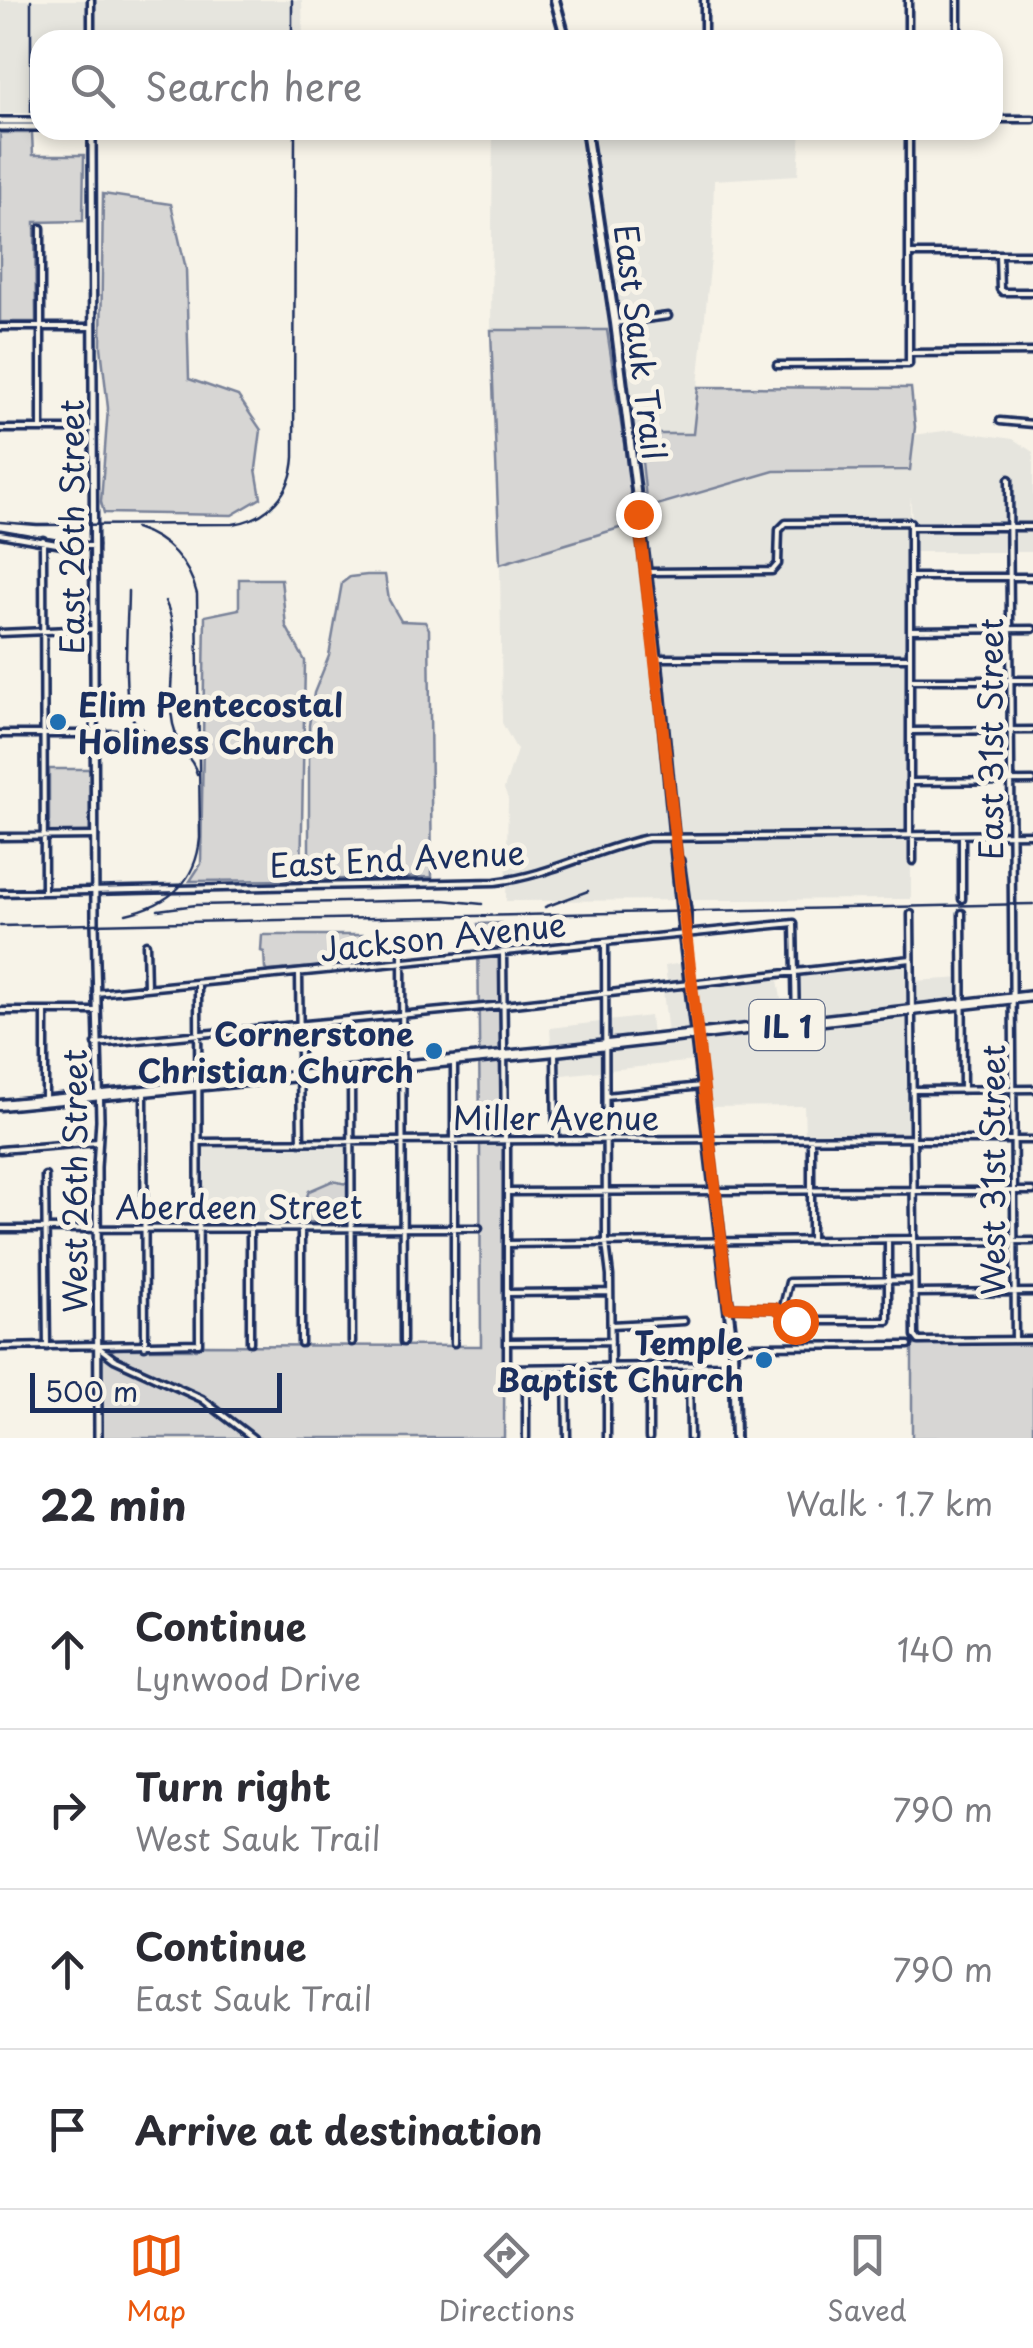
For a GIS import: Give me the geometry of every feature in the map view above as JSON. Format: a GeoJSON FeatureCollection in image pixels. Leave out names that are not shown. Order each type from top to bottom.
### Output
{"type":"FeatureCollection","features":[{"type":"Feature","properties":{"kind":"main road"},"geometry":{"type":"LineString","coordinates":[[555,0],[563,30]]}},
{"type":"Feature","properties":{"kind":"main road","name":"East Sauk Trail"},"geometry":{"type":"LineString","coordinates":[[588,140],[657,658],[696,1034],[734,1346],[735,1438]]}},
{"type":"Feature","properties":{"kind":"main road","name":"IL 1"},"geometry":{"type":"LineString","coordinates":[[0,1105],[554,1051],[1033,996]]}},
{"type":"Feature","properties":{"kind":"street"},"geometry":{"type":"LineString","coordinates":[[91,0],[91,30]]}},
{"type":"Feature","properties":{"kind":"street"},"geometry":{"type":"LineString","coordinates":[[704,0],[704,30]]}},
{"type":"Feature","properties":{"kind":"street"},"geometry":{"type":"LineString","coordinates":[[908,0],[908,30]]}},
{"type":"Feature","properties":{"kind":"street"},"geometry":{"type":"LineString","coordinates":[[958,0],[958,30]]}},
{"type":"Feature","properties":{"kind":"street"},"geometry":{"type":"LineString","coordinates":[[1003,119],[1033,119]]}},
{"type":"Feature","properties":{"kind":"street"},"geometry":{"type":"LineString","coordinates":[[0,124],[30,124]]}},
{"type":"Feature","properties":{"kind":"street","name":"East 26th Street"},"geometry":{"type":"LineString","coordinates":[[92,140],[95,923]]}},
{"type":"Feature","properties":{"kind":"street"},"geometry":{"type":"LineString","coordinates":[[777,364],[909,364],[909,140]]}},
{"type":"Feature","properties":{"kind":"street"},"geometry":{"type":"LineString","coordinates":[[41,228],[42,429]]}},
{"type":"Feature","properties":{"kind":"street"},"geometry":{"type":"LineString","coordinates":[[909,254],[1033,254]]}},
{"type":"Feature","properties":{"kind":"street"},"geometry":{"type":"LineString","coordinates":[[999,254],[1000,289],[1033,292]]}},
{"type":"Feature","properties":{"kind":"street"},"geometry":{"type":"LineString","coordinates":[[615,323],[668,316]]}},
{"type":"Feature","properties":{"kind":"street"},"geometry":{"type":"LineString","coordinates":[[0,327],[92,327]]}},
{"type":"Feature","properties":{"kind":"street"},"geometry":{"type":"LineString","coordinates":[[909,353],[1033,352]]}},
{"type":"Feature","properties":{"kind":"street"},"geometry":{"type":"LineString","coordinates":[[1000,421],[1033,424]]}},
{"type":"Feature","properties":{"kind":"street"},"geometry":{"type":"LineString","coordinates":[[0,429],[92,428]]}},
{"type":"Feature","properties":{"kind":"street","name":"East 31st Street"},"geometry":{"type":"LineString","coordinates":[[1010,479],[1013,999]]}},
{"type":"Feature","properties":{"kind":"street"},"geometry":{"type":"LineString","coordinates":[[646,572],[772,571],[778,564],[779,530],[786,523],[1033,527]]}},
{"type":"Feature","properties":{"kind":"street"},"geometry":{"type":"LineString","coordinates":[[910,525],[913,861]]}},
{"type":"Feature","properties":{"kind":"street"},"geometry":{"type":"LineString","coordinates":[[0,534],[94,546]]}},
{"type":"Feature","properties":{"kind":"street"},"geometry":{"type":"LineString","coordinates":[[43,540],[44,892]]}},
{"type":"Feature","properties":{"kind":"street"},"geometry":{"type":"LineString","coordinates":[[910,577],[1033,577]]}},
{"type":"Feature","properties":{"kind":"street"},"geometry":{"type":"LineString","coordinates":[[910,630],[1033,629]]}},
{"type":"Feature","properties":{"kind":"street"},"geometry":{"type":"LineString","coordinates":[[0,633],[94,630]]}},
{"type":"Feature","properties":{"kind":"street"},"geometry":{"type":"LineString","coordinates":[[657,658],[910,658]]}},
{"type":"Feature","properties":{"kind":"street"},"geometry":{"type":"LineString","coordinates":[[910,680],[1033,680]]}},
{"type":"Feature","properties":{"kind":"street"},"geometry":{"type":"LineString","coordinates":[[911,730],[1033,730]]}},
{"type":"Feature","properties":{"kind":"street"},"geometry":{"type":"LineString","coordinates":[[0,734],[138,734]]}},
{"type":"Feature","properties":{"kind":"street"},"geometry":{"type":"LineString","coordinates":[[911,782],[1033,781]]}},
{"type":"Feature","properties":{"kind":"street"},"geometry":{"type":"LineString","coordinates":[[962,834],[962,899]]}},
{"type":"Feature","properties":{"kind":"street","name":"East End Avenue"},"geometry":{"type":"LineString","coordinates":[[0,892],[495,882],[550,871],[621,843],[648,838],[1033,834]]}},
{"type":"Feature","properties":{"kind":"street"},"geometry":{"type":"LineString","coordinates":[[0,837],[95,836]]}},
{"type":"Feature","properties":{"kind":"street"},"geometry":{"type":"LineString","coordinates":[[962,913],[963,1090]]}},
{"type":"Feature","properties":{"kind":"street"},"geometry":{"type":"LineString","coordinates":[[911,914],[917,1340],[1033,1340]]}},
{"type":"Feature","properties":{"kind":"street","name":"West 26th Street"},"geometry":{"type":"LineString","coordinates":[[95,923],[98,1438]]}},
{"type":"Feature","properties":{"kind":"street","name":"Jackson Avenue"},"geometry":{"type":"LineString","coordinates":[[96,993],[794,923],[796,973]]}},
{"type":"Feature","properties":{"kind":"street"},"geometry":{"type":"LineString","coordinates":[[402,937],[403,1342]]}},
{"type":"Feature","properties":{"kind":"street"},"geometry":{"type":"LineString","coordinates":[[606,942],[606,1243],[611,1324],[608,1438]]}},
{"type":"Feature","properties":{"kind":"street"},"geometry":{"type":"LineString","coordinates":[[146,944],[147,988]]}},
{"type":"Feature","properties":{"kind":"street"},"geometry":{"type":"LineString","coordinates":[[503,954],[507,1368],[734,1365]]}},
{"type":"Feature","properties":{"kind":"street"},"geometry":{"type":"LineString","coordinates":[[96,1044],[504,1005],[911,959]]}},
{"type":"Feature","properties":{"kind":"street"},"geometry":{"type":"LineString","coordinates":[[796,973],[796,1024]]}},
{"type":"Feature","properties":{"kind":"street"},"geometry":{"type":"LineString","coordinates":[[299,974],[301,1142]]}},
{"type":"Feature","properties":{"kind":"street"},"geometry":{"type":"LineString","coordinates":[[0,1347],[198,1346],[198,983]]}},
{"type":"Feature","properties":{"kind":"street","name":"West 31st Street"},"geometry":{"type":"LineString","coordinates":[[1013,999],[1016,1340]]}},
{"type":"Feature","properties":{"kind":"street"},"geometry":{"type":"LineString","coordinates":[[0,1011],[96,1012]]}},
{"type":"Feature","properties":{"kind":"street"},"geometry":{"type":"LineString","coordinates":[[44,1011],[45,1100]]}},
{"type":"Feature","properties":{"kind":"street"},"geometry":{"type":"LineString","coordinates":[[554,1051],[556,1141]]}},
{"type":"Feature","properties":{"kind":"street"},"geometry":{"type":"LineString","coordinates":[[454,1060],[454,1343]]}},
{"type":"Feature","properties":{"kind":"street"},"geometry":{"type":"LineString","coordinates":[[351,1071],[352,1342]]}},
{"type":"Feature","properties":{"kind":"street"},"geometry":{"type":"LineString","coordinates":[[606,1096],[702,1086]]}},
{"type":"Feature","properties":{"kind":"street"},"geometry":{"type":"LineString","coordinates":[[912,1090],[1033,1089]]}},
{"type":"Feature","properties":{"kind":"street"},"geometry":{"type":"LineString","coordinates":[[144,1091],[145,1346]]}},
{"type":"Feature","properties":{"kind":"street"},"geometry":{"type":"LineString","coordinates":[[811,1139],[811,1240]]}},
{"type":"Feature","properties":{"kind":"street","name":"Miller Avenue"},"geometry":{"type":"LineString","coordinates":[[199,1142],[1033,1140]]}},
{"type":"Feature","properties":{"kind":"street"},"geometry":{"type":"LineString","coordinates":[[0,1150],[98,1142]]}},
{"type":"Feature","properties":{"kind":"street"},"geometry":{"type":"LineString","coordinates":[[45,1176],[47,1346]]}},
{"type":"Feature","properties":{"kind":"street"},"geometry":{"type":"LineString","coordinates":[[507,1192],[1033,1191]]}},
{"type":"Feature","properties":{"kind":"street"},"geometry":{"type":"LineString","coordinates":[[250,1228],[250,1342]]}},
{"type":"Feature","properties":{"kind":"street"},"geometry":{"type":"LineString","coordinates":[[300,1343],[301,1228]]}},
{"type":"Feature","properties":{"kind":"street","name":"Aberdeen Street"},"geometry":{"type":"LineString","coordinates":[[0,1229],[479,1228]]}},
{"type":"Feature","properties":{"kind":"street"},"geometry":{"type":"LineString","coordinates":[[729,1307],[766,1307],[782,1311],[795,1321],[888,1321],[888,1240]]}},
{"type":"Feature","properties":{"kind":"street"},"geometry":{"type":"LineString","coordinates":[[507,1244],[1033,1241]]}},
{"type":"Feature","properties":{"kind":"street"},"geometry":{"type":"LineString","coordinates":[[782,1311],[789,1282],[914,1280]]}},
{"type":"Feature","properties":{"kind":"street"},"geometry":{"type":"LineString","coordinates":[[507,1293],[610,1292]]}},
{"type":"Feature","properties":{"kind":"street"},"geometry":{"type":"LineString","coordinates":[[914,1292],[1033,1292]]}},
{"type":"Feature","properties":{"kind":"street"},"geometry":{"type":"LineString","coordinates":[[611,1324],[684,1321]]}},
{"type":"Feature","properties":{"kind":"street"},"geometry":{"type":"LineString","coordinates":[[507,1342],[610,1341]]}},
{"type":"Feature","properties":{"kind":"street"},"geometry":{"type":"LineString","coordinates":[[734,1346],[909,1345]]}},
{"type":"Feature","properties":{"kind":"street"},"geometry":{"type":"LineString","coordinates":[[97,1346],[114,1360],[202,1399],[253,1438]]}},
{"type":"Feature","properties":{"kind":"street"},"geometry":{"type":"LineString","coordinates":[[649,1366],[649,1438]]}},
{"type":"Feature","properties":{"kind":"street"},"geometry":{"type":"LineString","coordinates":[[689,1366],[690,1438]]}},
{"type":"Feature","properties":{"kind":"street"},"geometry":{"type":"LineString","coordinates":[[566,1367],[567,1438]]}},
{"type":"Feature","properties":{"kind":"street"},"geometry":{"type":"LineString","coordinates":[[526,1368],[526,1438]]}},
{"type":"Feature","properties":{"kind":"shaded area"},"geometry":{"type":"Polygon","coordinates":[[[0,0],[302,0],[303,30],[30,30],[30,113],[0,114],[0,0]]]}},
{"type":"Feature","properties":{"kind":"shaded area"},"geometry":{"type":"Polygon","coordinates":[[[0,133],[30,133],[33,155],[84,155],[83,221],[35,222],[36,322],[0,322],[0,133]]]}},
{"type":"Feature","properties":{"kind":"shaded area"},"geometry":{"type":"Polygon","coordinates":[[[493,140],[800,140],[798,175],[714,180],[712,248],[693,435],[622,432],[607,330],[491,330],[493,140]]]}},
{"type":"Feature","properties":{"kind":"shaded area"},"geometry":{"type":"Polygon","coordinates":[[[103,194],[171,204],[186,269],[189,379],[238,396],[261,430],[256,469],[261,498],[232,515],[104,513],[101,502],[108,408],[101,347],[103,194]]]}},
{"type":"Feature","properties":{"kind":"shaded area"},"geometry":{"type":"Polygon","coordinates":[[[491,330],[607,330],[636,523],[500,564],[491,330]]]}},
{"type":"Feature","properties":{"kind":"shaded area"},"geometry":{"type":"Polygon","coordinates":[[[698,387],[911,388],[915,427],[910,470],[774,471],[647,508],[639,434],[693,434],[698,387]]]}},
{"type":"Feature","properties":{"kind":"shaded area"},"geometry":{"type":"Polygon","coordinates":[[[951,430],[1013,439],[1033,452],[1033,552],[915,552],[910,497],[911,899],[506,901],[508,799],[504,789],[517,750],[502,723],[500,564],[636,523],[647,508],[774,471],[910,470],[914,435],[951,430]]]}},
{"type":"Feature","properties":{"kind":"shaded area"},"geometry":{"type":"Polygon","coordinates":[[[385,575],[389,600],[401,621],[425,622],[429,629],[432,877],[309,880],[309,725],[314,693],[329,656],[342,583],[350,577],[385,575]]]}},
{"type":"Feature","properties":{"kind":"shaded area"},"geometry":{"type":"Polygon","coordinates":[[[239,579],[281,579],[286,626],[305,661],[301,880],[190,881],[201,864],[205,616],[239,609],[239,579]]]}},
{"type":"Feature","properties":{"kind":"shaded area"},"geometry":{"type":"Polygon","coordinates":[[[49,769],[90,769],[90,833],[49,832],[49,769]]]}},
{"type":"Feature","properties":{"kind":"shaded area"},"geometry":{"type":"Polygon","coordinates":[[[501,923],[502,1138],[480,1138],[478,924],[501,923]]]}},
{"type":"Feature","properties":{"kind":"shaded area"},"geometry":{"type":"Polygon","coordinates":[[[262,935],[363,935],[364,963],[268,971],[261,951],[262,935]]]}},
{"type":"Feature","properties":{"kind":"shaded area"},"geometry":{"type":"Polygon","coordinates":[[[914,956],[914,981],[964,978],[964,1008],[905,1016],[909,1136],[805,1136],[804,1106],[701,1107],[695,1061],[553,1076],[550,1028],[650,1016],[652,1036],[668,1034],[663,991],[668,989],[665,966],[693,961],[696,981],[777,973],[781,999],[794,998],[793,971],[914,956]]]}},
{"type":"Feature","properties":{"kind":"shaded area"},"geometry":{"type":"Polygon","coordinates":[[[350,1143],[350,1226],[201,1226],[201,1144],[350,1143]]]}},
{"type":"Feature","properties":{"kind":"shaded area"},"geometry":{"type":"Polygon","coordinates":[[[500,1143],[505,1148],[504,1438],[100,1438],[99,1355],[115,1349],[196,1349],[202,1345],[481,1346],[480,1144],[500,1143]]]}},
{"type":"Feature","properties":{"kind":"shaded area"},"geometry":{"type":"Polygon","coordinates":[[[332,1181],[347,1184],[347,1217],[343,1223],[304,1222],[303,1207],[309,1191],[332,1181]]]}},
{"type":"Feature","properties":{"kind":"shaded area"},"geometry":{"type":"Polygon","coordinates":[[[1033,1343],[1033,1438],[912,1438],[912,1345],[1033,1343]]]}},
{"type":"Feature","properties":{"kind":"railway"},"geometry":{"type":"LineString","coordinates":[[31,0],[31,30]]}},
{"type":"Feature","properties":{"kind":"railway"},"geometry":{"type":"LineString","coordinates":[[292,0],[292,30]]}},
{"type":"Feature","properties":{"kind":"railway"},"geometry":{"type":"LineString","coordinates":[[0,522],[233,524],[267,510],[283,493],[294,457],[295,140]]}},
{"type":"Feature","properties":{"kind":"railway"},"geometry":{"type":"LineString","coordinates":[[126,914],[155,905],[177,889],[193,868],[200,838],[197,594],[175,553],[157,538],[135,528]]}},
{"type":"Feature","properties":{"kind":"railway"},"geometry":{"type":"LineString","coordinates":[[128,591],[129,709],[140,728],[186,755],[197,774]]}},
{"type":"Feature","properties":{"kind":"railway"},"geometry":{"type":"LineString","coordinates":[[165,601],[173,638],[172,716],[185,751]]}},
{"type":"Feature","properties":{"kind":"railway"},"geometry":{"type":"LineString","coordinates":[[545,907],[588,891]]}},
{"type":"Feature","properties":{"kind":"railway"},"geometry":{"type":"LineString","coordinates":[[158,910],[196,905],[443,900],[482,904]]}},
{"type":"Feature","properties":{"kind":"railway"},"geometry":{"type":"LineString","coordinates":[[0,926],[1033,904]]}},
{"type":"Feature","properties":{"kind":"place","name":"Elim Pentecostal Holiness Church"},"geometry":{"type":"Point","coordinates":[58,722]}},
{"type":"Feature","properties":{"kind":"place","name":"Cornerstone Christian Church"},"geometry":{"type":"Point","coordinates":[434,1051]}},
{"type":"Feature","properties":{"kind":"place","name":"Temple Baptist Church"},"geometry":{"type":"Point","coordinates":[764,1360]}},
{"type":"Feature","properties":{"kind":"route"},"geometry":{"type":"LineString","coordinates":[[638,514],[729,1307],[775,1308],[795,1321]]}}]}
